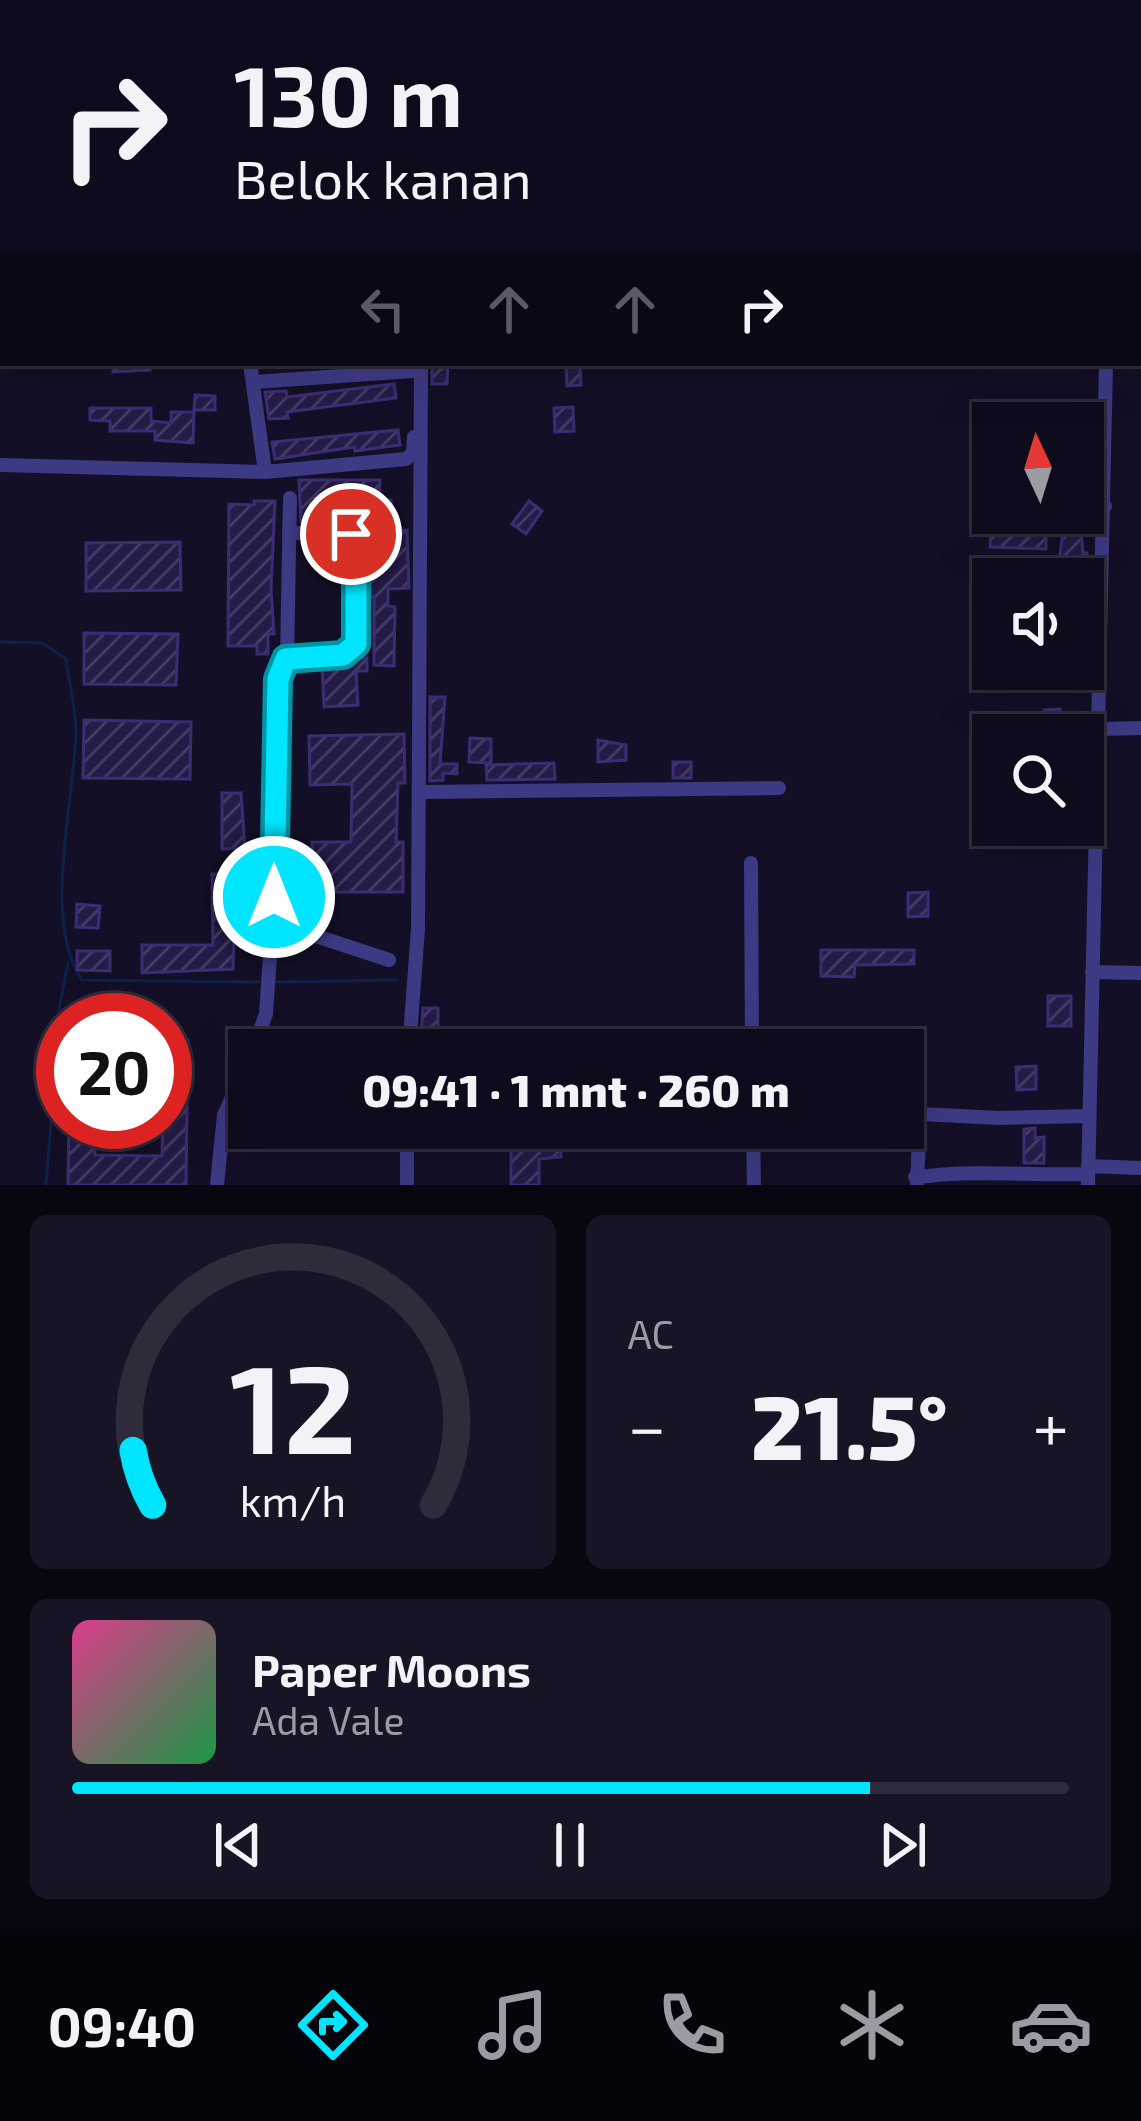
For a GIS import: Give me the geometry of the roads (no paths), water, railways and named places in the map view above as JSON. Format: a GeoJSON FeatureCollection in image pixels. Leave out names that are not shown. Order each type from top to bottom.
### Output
{"type":"FeatureCollection","features":[{"type":"Feature","properties":{"kind":"street"},"geometry":{"type":"LineString","coordinates":[[250,366],[265,472]]}},
{"type":"Feature","properties":{"kind":"street"},"geometry":{"type":"LineString","coordinates":[[253,382],[416,366]]}},
{"type":"Feature","properties":{"kind":"street"},"geometry":{"type":"LineString","coordinates":[[0,465],[265,472],[411,457],[416,366]]}},
{"type":"Feature","properties":{"kind":"street"},"geometry":{"type":"LineString","coordinates":[[411,1029],[418,959],[416,366]]}},
{"type":"Feature","properties":{"kind":"street"},"geometry":{"type":"LineString","coordinates":[[1099,714],[1106,366]]}},
{"type":"Feature","properties":{"kind":"street"},"geometry":{"type":"LineString","coordinates":[[261,1029],[266,1014],[274,897],[278,679],[286,659],[290,498]]}},
{"type":"Feature","properties":{"kind":"street"},"geometry":{"type":"LineString","coordinates":[[286,659],[346,654],[356,644],[357,630],[354,536],[289,533]]}},
{"type":"Feature","properties":{"kind":"street"},"geometry":{"type":"LineString","coordinates":[[1104,728],[1141,728]]}},
{"type":"Feature","properties":{"kind":"street"},"geometry":{"type":"LineString","coordinates":[[419,792],[779,788]]}},
{"type":"Feature","properties":{"kind":"street"},"geometry":{"type":"LineString","coordinates":[[1088,1175],[1096,846]]}},
{"type":"Feature","properties":{"kind":"street"},"geometry":{"type":"LineString","coordinates":[[751,863],[752,1029]]}},
{"type":"Feature","properties":{"kind":"street"},"geometry":{"type":"LineString","coordinates":[[274,897],[293,901],[297,921],[316,937],[389,960]]}},
{"type":"Feature","properties":{"kind":"street"},"geometry":{"type":"LineString","coordinates":[[1093,972],[1141,973]]}},
{"type":"Feature","properties":{"kind":"street"},"geometry":{"type":"LineString","coordinates":[[217,1185],[228,1105]]}},
{"type":"Feature","properties":{"kind":"street"},"geometry":{"type":"LineString","coordinates":[[1090,1116],[920,1114],[920,1180],[971,1172],[1010,1177],[1141,1168]]}},
{"type":"Feature","properties":{"kind":"street"},"geometry":{"type":"LineString","coordinates":[[407,1149],[407,1185]]}},
{"type":"Feature","properties":{"kind":"street"},"geometry":{"type":"LineString","coordinates":[[753,1149],[754,1185]]}},
{"type":"Feature","properties":{"kind":"waterway"},"geometry":{"type":"LineString","coordinates":[[0,642],[42,643],[66,659],[76,733],[62,894],[70,955],[82,980],[259,982]]}},
{"type":"Feature","properties":{"kind":"waterway"},"geometry":{"type":"LineString","coordinates":[[46,1185],[54,1084],[51,1049],[68,963]]}},
{"type":"Feature","properties":{"kind":"waterway"},"geometry":{"type":"LineString","coordinates":[[277,982],[396,980]]}}]}
